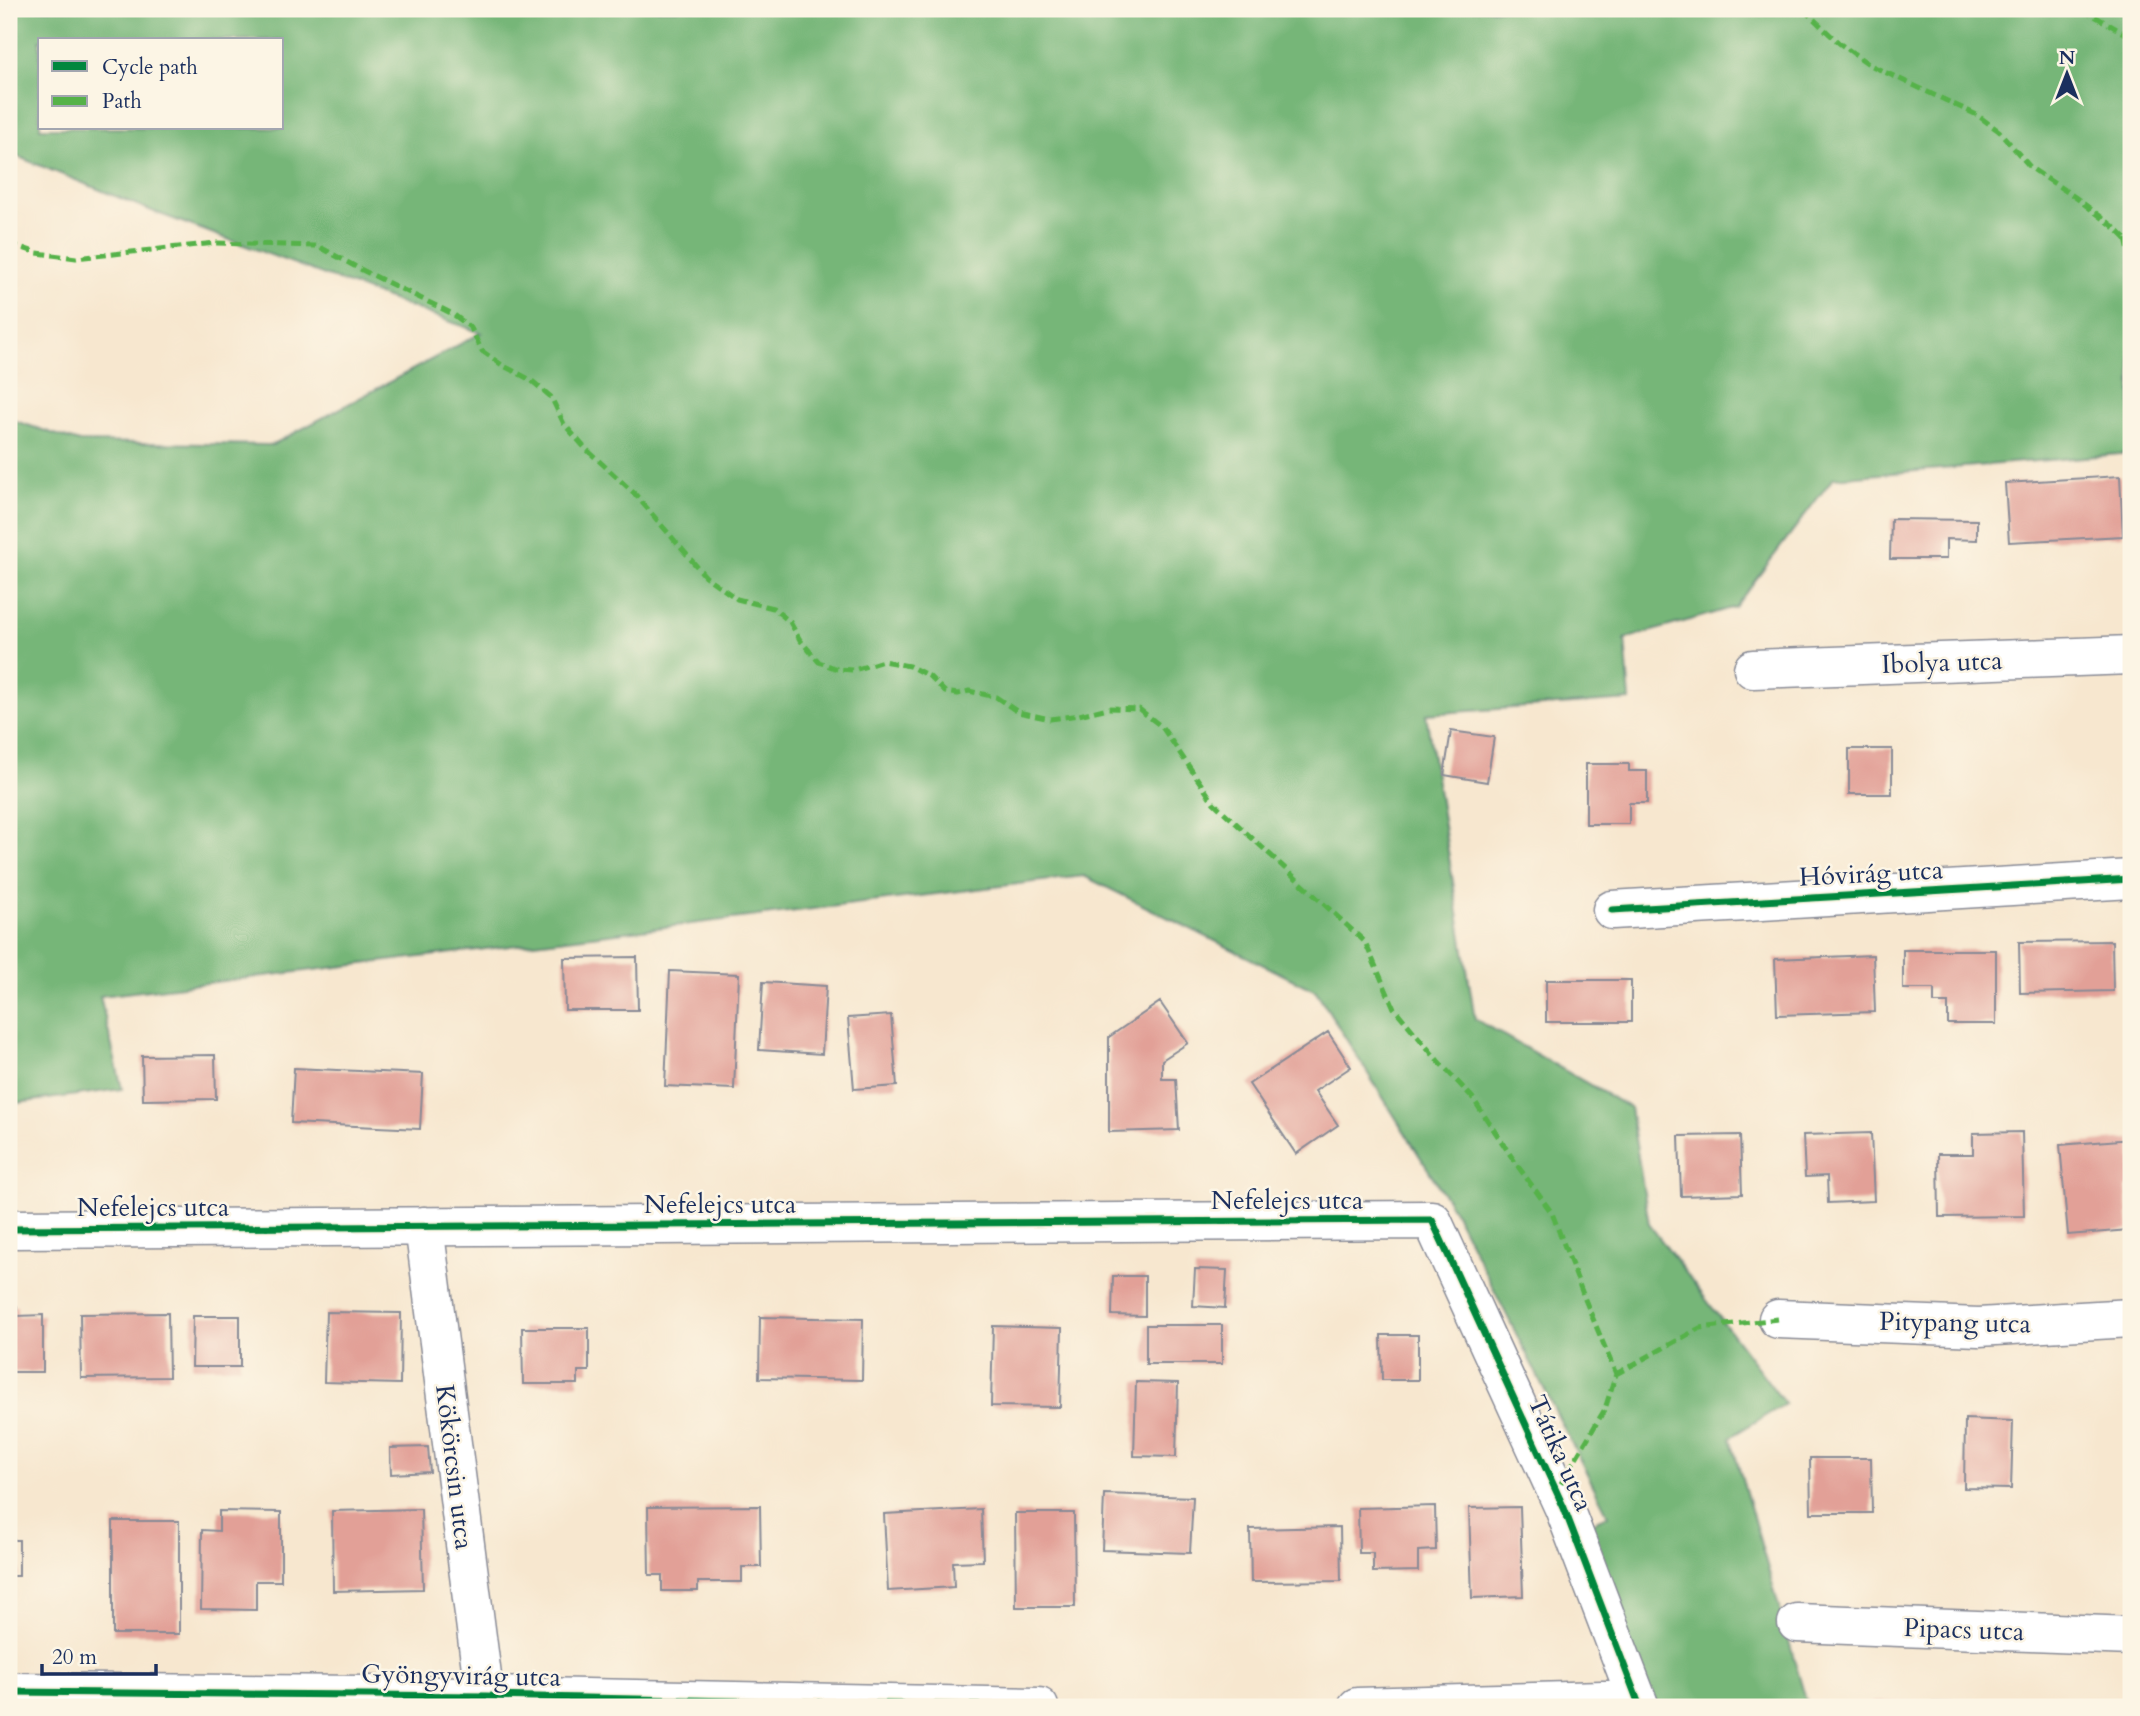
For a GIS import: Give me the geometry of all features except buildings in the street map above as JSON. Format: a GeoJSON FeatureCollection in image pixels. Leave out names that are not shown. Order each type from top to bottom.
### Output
{"type":"FeatureCollection","features":[{"type":"Feature","properties":{"kind":"street","name":"Ibolya utca"},"geometry":{"type":"LineString","coordinates":[[1753,669],[2131,655]]}},
{"type":"Feature","properties":{"kind":"street","name":"Hóvirág utca"},"geometry":{"type":"LineString","coordinates":[[1612,910],[2131,879]]}},
{"type":"Feature","properties":{"kind":"street","name":"Nefelejcs utca"},"geometry":{"type":"LineString","coordinates":[[9,1229],[1432,1220]]}},
{"type":"Feature","properties":{"kind":"street","name":"Tátika utca"},"geometry":{"type":"LineString","coordinates":[[1432,1220],[1563,1507],[1638,1703]]}},
{"type":"Feature","properties":{"kind":"street","name":"Kökörcsin utca"},"geometry":{"type":"LineString","coordinates":[[424,1226],[485,1702]]}},
{"type":"Feature","properties":{"kind":"street","name":"Pitypang utca"},"geometry":{"type":"LineString","coordinates":[[1778,1319],[1979,1327],[2131,1318]]}},
{"type":"Feature","properties":{"kind":"street","name":"Pipacs utca"},"geometry":{"type":"LineString","coordinates":[[1797,1623],[2131,1636]]}},
{"type":"Feature","properties":{"kind":"street","name":"Gyöngyvirág utca"},"geometry":{"type":"LineString","coordinates":[[9,1692],[485,1702],[1039,1707]]}},
{"type":"Feature","properties":{"kind":"street"},"geometry":{"type":"LineString","coordinates":[[1357,1707],[1638,1703]]}},
{"type":"Feature","properties":{"kind":"green space"},"geometry":{"type":"Polygon","coordinates":[[[9,9],[2131,9],[2131,453],[1833,478],[1735,607],[1625,639],[1630,700],[1426,714],[1475,1019],[1630,1108],[1649,1224],[1785,1404],[1730,1437],[1808,1707],[1650,1707],[1584,1527],[1608,1515],[1453,1209],[1316,991],[1084,876],[100,996],[122,1089],[9,1104],[9,419],[79,442],[272,445],[481,333],[152,211],[9,153],[9,9]]]}},
{"type":"Feature","properties":{"kind":"marked path"},"geometry":{"type":"LineString","coordinates":[[1803,9],[1839,43],[1870,65],[1977,115],[1999,131],[2031,168],[2075,197],[2131,241]]}},
{"type":"Feature","properties":{"kind":"marked path"},"geometry":{"type":"LineString","coordinates":[[2082,9],[2131,37]]}},
{"type":"Feature","properties":{"kind":"marked path"},"geometry":{"type":"LineString","coordinates":[[2126,239],[2131,261]]}},
{"type":"Feature","properties":{"kind":"marked path"},"geometry":{"type":"LineString","coordinates":[[9,243],[37,253],[76,258],[216,243],[318,246],[453,314],[471,328],[482,351],[531,380],[551,397],[564,424],[585,448],[634,493],[705,576],[737,599],[773,608],[790,622],[800,640],[819,662],[837,669],[854,670],[883,661],[909,666],[929,676],[945,692],[958,694],[969,691],[996,697],[1018,712],[1050,719],[1108,708],[1139,709],[1162,727],[1214,803],[1365,942],[1394,1008],[1472,1097],[1552,1213],[1616,1374],[1605,1409],[1556,1492]]}},
{"type":"Feature","properties":{"kind":"marked path"},"geometry":{"type":"LineString","coordinates":[[1616,1374],[1700,1328],[1778,1319]]}},
{"type":"Feature","properties":{"kind":"cycle path"},"geometry":{"type":"LineString","coordinates":[[1612,910],[2131,879]]}},
{"type":"Feature","properties":{"kind":"cycle path"},"geometry":{"type":"LineString","coordinates":[[9,1229],[1432,1220],[1564,1508],[1640,1707]]}},
{"type":"Feature","properties":{"kind":"cycle path"},"geometry":{"type":"LineString","coordinates":[[9,1692],[485,1696],[1039,1707]]}}]}
